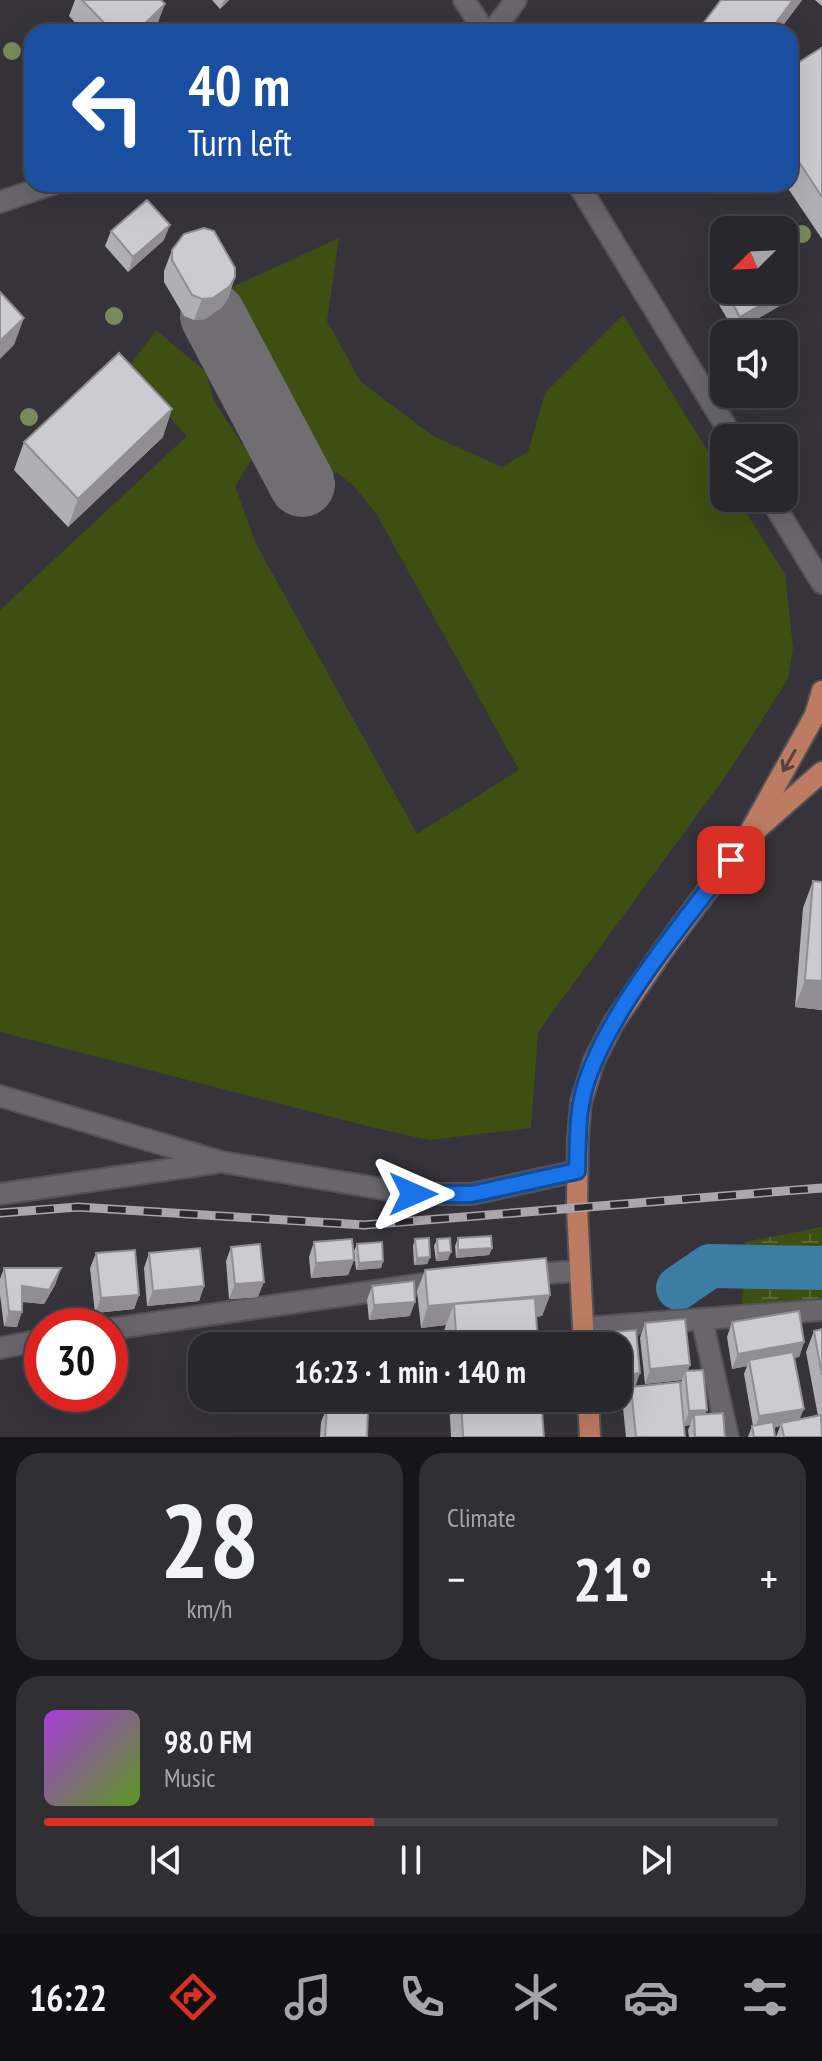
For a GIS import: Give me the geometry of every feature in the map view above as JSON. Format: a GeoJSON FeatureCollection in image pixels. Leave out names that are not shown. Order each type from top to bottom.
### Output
{"type":"FeatureCollection","features":[{"type":"Feature","properties":{"kind":"main road"},"geometry":{"type":"LineString","coordinates":[[584,1332],[577,1171],[581,1102],[594,1061],[613,1024],[664,949],[747,837],[815,715],[822,691]]}},
{"type":"Feature","properties":{"kind":"main road"},"geometry":{"type":"LineString","coordinates":[[747,837],[822,772]]}},
{"type":"Feature","properties":{"kind":"main road"},"geometry":{"type":"LineString","coordinates":[[589,1412],[590,1437]]}},
{"type":"Feature","properties":{"kind":"street"},"geometry":{"type":"LineString","coordinates":[[464,0],[480,24]]}},
{"type":"Feature","properties":{"kind":"street"},"geometry":{"type":"LineString","coordinates":[[498,24],[516,0]]}},
{"type":"Feature","properties":{"kind":"street"},"geometry":{"type":"LineString","coordinates":[[0,202],[29,192]]}},
{"type":"Feature","properties":{"kind":"street"},"geometry":{"type":"LineString","coordinates":[[583,192],[724,424]]}},
{"type":"Feature","properties":{"kind":"street"},"geometry":{"type":"LineString","coordinates":[[779,512],[822,583]]}},
{"type":"Feature","properties":{"kind":"street"},"geometry":{"type":"LineString","coordinates":[[0,1096],[222,1162],[413,1194],[472,1194],[577,1171]]}},
{"type":"Feature","properties":{"kind":"street"},"geometry":{"type":"LineString","coordinates":[[0,1194],[222,1162]]}},
{"type":"Feature","properties":{"kind":"street"},"geometry":{"type":"LineString","coordinates":[[494,1277],[580,1271]]}},
{"type":"Feature","properties":{"kind":"street"},"geometry":{"type":"LineString","coordinates":[[128,1326],[466,1279]]}},
{"type":"Feature","properties":{"kind":"street"},"geometry":{"type":"LineString","coordinates":[[617,1332],[702,1319],[822,1310]]}},
{"type":"Feature","properties":{"kind":"street"},"geometry":{"type":"LineString","coordinates":[[702,1319],[728,1437]]}},
{"type":"Feature","properties":{"kind":"street"},"geometry":{"type":"LineString","coordinates":[[0,1348],[24,1343]]}},
{"type":"Feature","properties":{"kind":"green space"},"geometry":{"type":"Polygon","coordinates":[[[339,238],[327,321],[361,382],[433,436],[502,467],[528,452],[545,393],[623,315],[710,455],[710,512],[746,512],[785,574],[793,647],[788,679],[727,774],[538,1032],[531,1128],[429,1140],[0,1032],[0,610],[187,436],[126,371],[156,330],[206,372],[214,401],[252,459],[235,486],[256,544],[417,834],[519,770],[377,515],[353,485],[337,473],[309,475],[223,319],[231,302],[230,288],[339,238]]]}},
{"type":"Feature","properties":{"kind":"green space"},"geometry":{"type":"Polygon","coordinates":[[[822,1227],[822,1303],[742,1304],[745,1242],[822,1227]]]}},
{"type":"Feature","properties":{"kind":"building"},"geometry":{"type":"Polygon","coordinates":[[[82,0],[161,0],[165,4],[144,24],[105,24],[82,0]]]}},
{"type":"Feature","properties":{"kind":"building"},"geometry":{"type":"Polygon","coordinates":[[[721,0],[793,0],[775,24],[703,24],[721,0]]]}},
{"type":"Feature","properties":{"kind":"building"},"geometry":{"type":"Polygon","coordinates":[[[822,49],[822,197],[798,160],[798,63],[822,49]]]}},
{"type":"Feature","properties":{"kind":"building"},"geometry":{"type":"Polygon","coordinates":[[[147,200],[170,225],[133,257],[111,231],[147,200]]]}},
{"type":"Feature","properties":{"kind":"building"},"geometry":{"type":"Polygon","coordinates":[[[204,228],[214,231],[235,268],[235,277],[230,286],[213,298],[202,299],[192,295],[172,260],[172,250],[184,234],[204,228]]]}},
{"type":"Feature","properties":{"kind":"building"},"geometry":{"type":"Polygon","coordinates":[[[0,292],[24,318],[0,341],[0,292]]]}},
{"type":"Feature","properties":{"kind":"building"},"geometry":{"type":"Polygon","coordinates":[[[733,304],[762,304],[740,317],[733,304]]]}},
{"type":"Feature","properties":{"kind":"building"},"geometry":{"type":"Polygon","coordinates":[[[119,353],[172,409],[78,499],[24,442],[119,353]]]}},
{"type":"Feature","properties":{"kind":"building"},"geometry":{"type":"Polygon","coordinates":[[[813,881],[822,882],[822,981],[805,980],[813,881]]]}},
{"type":"Feature","properties":{"kind":"building"},"geometry":{"type":"Polygon","coordinates":[[[491,1236],[492,1248],[458,1250],[458,1238],[491,1236]]]}},
{"type":"Feature","properties":{"kind":"building"},"geometry":{"type":"Polygon","coordinates":[[[429,1238],[430,1257],[417,1258],[415,1239],[429,1238]]]}},
{"type":"Feature","properties":{"kind":"building"},"geometry":{"type":"Polygon","coordinates":[[[450,1238],[451,1252],[438,1253],[437,1239],[450,1238]]]}},
{"type":"Feature","properties":{"kind":"building"},"geometry":{"type":"Polygon","coordinates":[[[352,1239],[354,1260],[316,1263],[314,1242],[352,1239]]]}},
{"type":"Feature","properties":{"kind":"building"},"geometry":{"type":"Polygon","coordinates":[[[382,1242],[383,1261],[359,1263],[357,1244],[382,1242]]]}},
{"type":"Feature","properties":{"kind":"building"},"geometry":{"type":"Polygon","coordinates":[[[260,1244],[264,1282],[235,1284],[231,1247],[260,1244]]]}},
{"type":"Feature","properties":{"kind":"building"},"geometry":{"type":"Polygon","coordinates":[[[200,1248],[204,1286],[153,1291],[149,1253],[200,1248]]]}},
{"type":"Feature","properties":{"kind":"building"},"geometry":{"type":"Polygon","coordinates":[[[135,1250],[139,1295],[101,1298],[96,1253],[135,1250]]]}},
{"type":"Feature","properties":{"kind":"building"},"geometry":{"type":"Polygon","coordinates":[[[546,1258],[550,1295],[428,1306],[425,1270],[546,1258]]]}},
{"type":"Feature","properties":{"kind":"building"},"geometry":{"type":"Polygon","coordinates":[[[4,1268],[61,1268],[49,1290],[22,1286],[22,1312],[9,1311],[4,1268]]]}},
{"type":"Feature","properties":{"kind":"building"},"geometry":{"type":"Polygon","coordinates":[[[414,1281],[415,1302],[374,1305],[372,1286],[414,1281]]]}},
{"type":"Feature","properties":{"kind":"building"},"geometry":{"type":"Polygon","coordinates":[[[535,1298],[537,1332],[456,1332],[454,1304],[535,1298]]]}},
{"type":"Feature","properties":{"kind":"building"},"geometry":{"type":"Polygon","coordinates":[[[799,1311],[804,1342],[738,1354],[732,1322],[799,1311]]]}},
{"type":"Feature","properties":{"kind":"building"},"geometry":{"type":"Polygon","coordinates":[[[685,1319],[690,1365],[650,1369],[645,1323],[685,1319]]]}},
{"type":"Feature","properties":{"kind":"building"},"geometry":{"type":"Polygon","coordinates":[[[822,1329],[822,1375],[814,1331],[822,1329]]]}},
{"type":"Feature","properties":{"kind":"building"},"geometry":{"type":"Polygon","coordinates":[[[636,1330],[640,1373],[632,1374],[632,1332],[614,1332],[636,1330]]]}},
{"type":"Feature","properties":{"kind":"building"},"geometry":{"type":"Polygon","coordinates":[[[793,1352],[804,1409],[759,1416],[749,1360],[793,1352]]]}},
{"type":"Feature","properties":{"kind":"building"},"geometry":{"type":"Polygon","coordinates":[[[703,1370],[707,1410],[689,1411],[685,1371],[703,1370]]]}},
{"type":"Feature","properties":{"kind":"building"},"geometry":{"type":"Polygon","coordinates":[[[680,1382],[685,1437],[636,1437],[632,1387],[680,1382]]]}},
{"type":"Feature","properties":{"kind":"building"},"geometry":{"type":"Polygon","coordinates":[[[327,1412],[368,1412],[367,1437],[325,1437],[327,1412]]]}},
{"type":"Feature","properties":{"kind":"building"},"geometry":{"type":"Polygon","coordinates":[[[462,1412],[542,1412],[544,1437],[463,1437],[462,1412]]]}},
{"type":"Feature","properties":{"kind":"building"},"geometry":{"type":"Polygon","coordinates":[[[723,1413],[725,1437],[695,1437],[694,1415],[723,1413]]]}},
{"type":"Feature","properties":{"kind":"building"},"geometry":{"type":"Polygon","coordinates":[[[821,1415],[822,1437],[784,1437],[781,1423],[821,1415]]]}},
{"type":"Feature","properties":{"kind":"building"},"geometry":{"type":"Polygon","coordinates":[[[773,1422],[775,1437],[754,1437],[752,1426],[773,1422]]]}},
{"type":"Feature","properties":{"kind":"waterway"},"geometry":{"type":"LineString","coordinates":[[678,1288],[710,1266],[822,1268]]}},
{"type":"Feature","properties":{"kind":"taxiway"},"geometry":{"type":"LineString","coordinates":[[213,316],[302,484]]}},
{"type":"Feature","properties":{"kind":"railway"},"geometry":{"type":"LineString","coordinates":[[0,1213],[78,1207],[364,1225],[822,1188]]}},
{"type":"Feature","properties":{"kind":"route"},"geometry":{"type":"LineString","coordinates":[[413,1194],[472,1194],[577,1171],[581,1102],[594,1061],[613,1024],[664,949],[731,860]]}}]}
